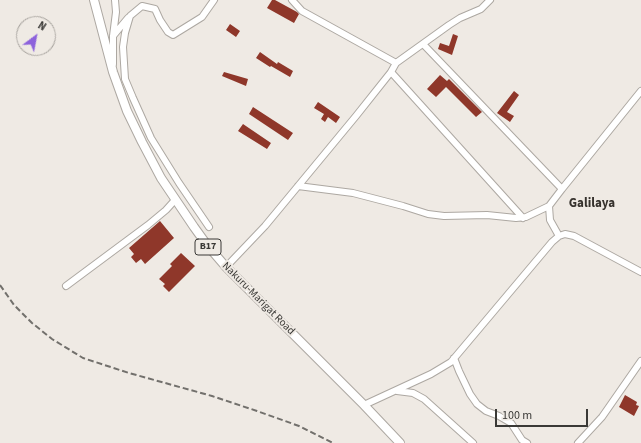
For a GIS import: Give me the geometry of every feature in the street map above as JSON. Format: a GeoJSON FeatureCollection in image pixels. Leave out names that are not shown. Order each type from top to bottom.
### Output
{"type":"FeatureCollection","features":[{"type":"Feature","properties":{"kind":"main road","name":"Nakuru-Marigat Road"},"geometry":{"type":"LineString","coordinates":[[94,0],[113,72],[127,111],[161,178],[175,200],[207,245],[226,266],[400,443]]}},
{"type":"Feature","properties":{"kind":"street"},"geometry":{"type":"LineString","coordinates":[[113,72],[113,36],[116,12],[115,0]]}},
{"type":"Feature","properties":{"kind":"street"},"geometry":{"type":"LineString","coordinates":[[113,36],[130,16],[142,6],[155,8],[160,20],[168,32],[174,35],[202,17],[214,0]]}},
{"type":"Feature","properties":{"kind":"street"},"geometry":{"type":"LineString","coordinates":[[286,0],[294,3],[302,11],[396,63]]}},
{"type":"Feature","properties":{"kind":"street"},"geometry":{"type":"LineString","coordinates":[[226,266],[265,226],[356,116],[391,72],[396,63],[460,18],[481,9],[490,0]]}},
{"type":"Feature","properties":{"kind":"street"},"geometry":{"type":"LineString","coordinates":[[130,16],[125,33],[125,78],[151,138],[209,227]]}},
{"type":"Feature","properties":{"kind":"street"},"geometry":{"type":"LineString","coordinates":[[423,44],[562,189]]}},
{"type":"Feature","properties":{"kind":"street"},"geometry":{"type":"LineString","coordinates":[[391,72],[523,218]]}},
{"type":"Feature","properties":{"kind":"street"},"geometry":{"type":"LineString","coordinates":[[298,186],[353,193],[428,214],[444,216],[487,215],[523,218],[537,213],[549,206],[641,91]]}},
{"type":"Feature","properties":{"kind":"street"},"geometry":{"type":"LineString","coordinates":[[66,286],[148,225],[166,210],[175,200]]}},
{"type":"Feature","properties":{"kind":"street"},"geometry":{"type":"LineString","coordinates":[[549,206],[550,220],[559,236]]}},
{"type":"Feature","properties":{"kind":"street"},"geometry":{"type":"LineString","coordinates":[[364,405],[431,374],[451,362],[552,242],[559,236],[565,234],[574,236],[641,272]]}},
{"type":"Feature","properties":{"kind":"street"},"geometry":{"type":"LineString","coordinates":[[454,358],[470,394],[477,404],[486,411],[499,416],[511,424],[522,440],[527,443]]}},
{"type":"Feature","properties":{"kind":"street"},"geometry":{"type":"LineString","coordinates":[[578,443],[602,417],[641,361]]}},
{"type":"Feature","properties":{"kind":"street"},"geometry":{"type":"LineString","coordinates":[[395,391],[413,393],[424,399],[473,443]]}},
{"type":"Feature","properties":{"kind":"building"},"geometry":{"type":"Polygon","coordinates":[[[272,0],[275,0],[299,14],[294,23],[267,8],[272,0]]]}},
{"type":"Feature","properties":{"kind":"building"},"geometry":{"type":"Polygon","coordinates":[[[230,24],[240,31],[236,37],[226,30],[230,24]]]}},
{"type":"Feature","properties":{"kind":"building"},"geometry":{"type":"Polygon","coordinates":[[[453,34],[458,36],[452,55],[438,49],[440,43],[449,46],[453,34]]]}},
{"type":"Feature","properties":{"kind":"building"},"geometry":{"type":"Polygon","coordinates":[[[260,52],[277,64],[278,62],[293,71],[290,77],[256,58],[260,52]]]}},
{"type":"Feature","properties":{"kind":"building"},"geometry":{"type":"Polygon","coordinates":[[[224,72],[248,79],[246,86],[222,76],[224,72]]]}},
{"type":"Feature","properties":{"kind":"building"},"geometry":{"type":"Polygon","coordinates":[[[440,75],[447,81],[449,79],[482,112],[476,117],[446,87],[436,97],[427,89],[440,75]]]}},
{"type":"Feature","properties":{"kind":"building"},"geometry":{"type":"Polygon","coordinates":[[[514,91],[519,95],[507,112],[514,116],[510,122],[497,113],[514,91]]]}},
{"type":"Feature","properties":{"kind":"building"},"geometry":{"type":"Polygon","coordinates":[[[318,102],[340,117],[336,123],[328,117],[325,122],[321,119],[324,114],[314,108],[318,102]]]}},
{"type":"Feature","properties":{"kind":"building"},"geometry":{"type":"Polygon","coordinates":[[[253,107],[293,133],[288,140],[249,114],[253,107]]]}},
{"type":"Feature","properties":{"kind":"building"},"geometry":{"type":"Polygon","coordinates":[[[243,124],[271,143],[267,149],[238,131],[243,124]]]}},
{"type":"Feature","properties":{"kind":"building"},"geometry":{"type":"Polygon","coordinates":[[[160,221],[174,238],[145,264],[141,259],[136,263],[131,257],[134,254],[129,248],[160,221]]]}},
{"type":"Feature","properties":{"kind":"building"},"geometry":{"type":"Polygon","coordinates":[[[181,253],[195,266],[169,292],[163,286],[165,284],[159,279],[172,266],[170,264],[181,253]]]}},
{"type":"Feature","properties":{"kind":"building"},"geometry":{"type":"Polygon","coordinates":[[[625,395],[637,402],[636,405],[639,406],[634,416],[619,407],[625,395]]]}},
{"type":"Feature","properties":{"kind":"railway"},"geometry":{"type":"LineString","coordinates":[[0,285],[14,305],[32,323],[52,339],[83,358],[129,373],[212,396],[257,411],[299,426],[333,443]]}},
{"type":"Feature","properties":{"kind":"district","name":"Galilaya"},"geometry":{"type":"Point","coordinates":[592,204]}}]}
